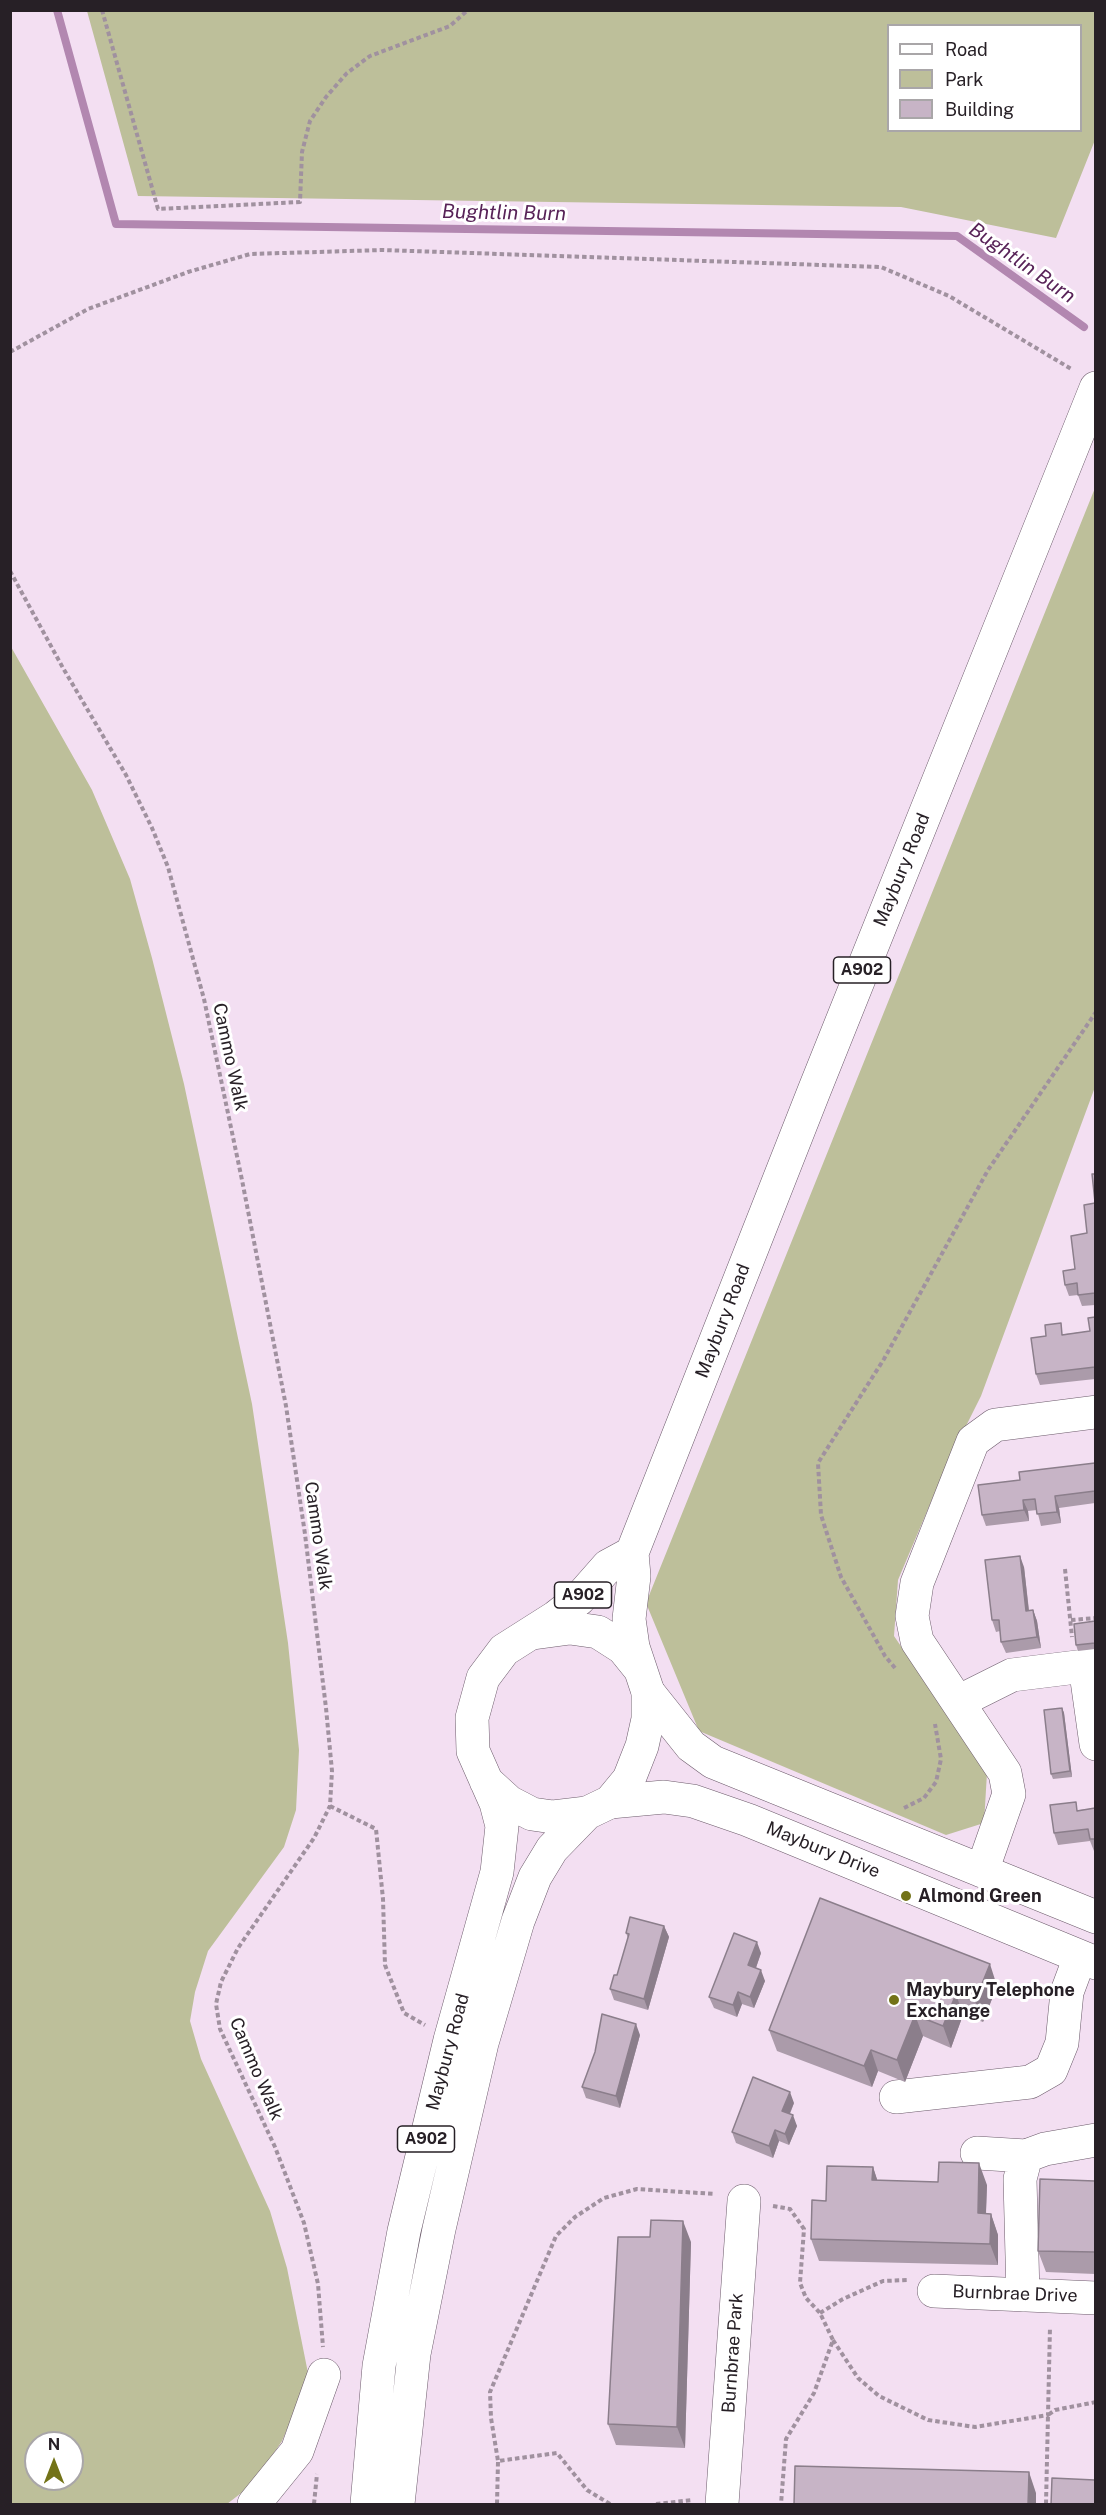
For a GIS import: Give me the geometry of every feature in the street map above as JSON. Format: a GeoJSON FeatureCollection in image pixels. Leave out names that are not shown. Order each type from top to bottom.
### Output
{"type":"FeatureCollection","features":[{"type":"Feature","properties":{"kind":"main road","name":"Maybury Road"},"geometry":{"type":"LineString","coordinates":[[398,2505],[414,2354],[439,2229],[482,2043],[518,1921],[535,1877],[552,1849],[628,1779],[642,1746],[648,1719],[645,1682],[633,1647],[629,1619],[633,1576],[632,1553],[813,1091],[1086,380]]}},
{"type":"Feature","properties":{"kind":"main road"},"geometry":{"type":"LineString","coordinates":[[982,1871],[1009,1794],[1005,1773],[946,1712],[917,1641],[912,1616],[917,1583],[973,1441],[995,1425],[1095,1412]]}},
{"type":"Feature","properties":{"kind":"main road","name":"Maybury Road"},"geometry":{"type":"LineString","coordinates":[[367,2505],[379,2366],[404,2231],[450,2040],[497,1872],[502,1826],[496,1803],[473,1751],[472,1718],[483,1678],[504,1650],[531,1634],[579,1599],[608,1566],[632,1553]]}},
{"type":"Feature","properties":{"kind":"main road","name":"Maybury Road"},"geometry":{"type":"LineString","coordinates":[[531,1634],[570,1628],[598,1632],[623,1648],[645,1682]]}},
{"type":"Feature","properties":{"kind":"main road"},"geometry":{"type":"LineString","coordinates":[[946,1712],[1012,1675],[1085,1666],[1095,1744]]}},
{"type":"Feature","properties":{"kind":"main road"},"geometry":{"type":"LineString","coordinates":[[645,1682],[691,1746],[713,1762],[1095,1917]]}},
{"type":"Feature","properties":{"kind":"main road","name":"Maybury Road"},"geometry":{"type":"LineString","coordinates":[[486,1781],[509,1802],[532,1814],[554,1817],[599,1808]]}},
{"type":"Feature","properties":{"kind":"main road","name":"Maybury Drive"},"geometry":{"type":"LineString","coordinates":[[599,1808],[664,1797],[693,1801],[767,1828],[1088,1960]]}},
{"type":"Feature","properties":{"kind":"main road"},"geometry":{"type":"LineString","coordinates":[[896,2097],[1030,2082],[1051,2070],[1062,2043],[1066,1992],[1088,1960]]}},
{"type":"Feature","properties":{"kind":"main road"},"geometry":{"type":"LineString","coordinates":[[977,2153],[1026,2156],[1045,2149],[1095,2140]]}},
{"type":"Feature","properties":{"kind":"main road"},"geometry":{"type":"LineString","coordinates":[[1026,2156],[1020,2179],[1037,2295]]}},
{"type":"Feature","properties":{"kind":"main road","name":"Burnbrae Park"},"geometry":{"type":"LineString","coordinates":[[722,2505],[744,2201]]}},
{"type":"Feature","properties":{"kind":"main road","name":"Burnbrae Drive"},"geometry":{"type":"LineString","coordinates":[[934,2291],[1095,2298]]}},
{"type":"Feature","properties":{"kind":"main road"},"geometry":{"type":"LineString","coordinates":[[254,2505],[297,2451],[324,2375]]}},
{"type":"Feature","properties":{"kind":"path"},"geometry":{"type":"LineString","coordinates":[[102,10],[158,209],[300,202],[302,152],[310,121],[346,73],[370,56],[450,26],[468,10]]}},
{"type":"Feature","properties":{"kind":"path"},"geometry":{"type":"LineString","coordinates":[[10,352],[88,309],[188,272],[250,254],[383,250],[881,267],[949,296],[1086,380]]}},
{"type":"Feature","properties":{"kind":"path","name":"Cammo Walk"},"geometry":{"type":"LineString","coordinates":[[10,572],[131,785],[168,867],[185,924],[242,1180],[286,1406],[305,1534],[326,1708],[332,1771],[330,1806],[314,1838],[238,1948],[221,1982],[216,2004],[220,2029],[275,2147],[294,2194],[312,2249],[322,2317],[324,2375]]}},
{"type":"Feature","properties":{"kind":"path"},"geometry":{"type":"LineString","coordinates":[[899,1672],[885,1656],[841,1576],[821,1515],[819,1463],[884,1359],[988,1170],[1095,1012]]}},
{"type":"Feature","properties":{"kind":"path"},"geometry":{"type":"LineString","coordinates":[[1065,1569],[1071,1620],[1085,1666]]}},
{"type":"Feature","properties":{"kind":"path"},"geometry":{"type":"LineString","coordinates":[[1071,1620],[1095,1618]]}},
{"type":"Feature","properties":{"kind":"path"},"geometry":{"type":"LineString","coordinates":[[881,1830],[889,1815],[924,1798],[936,1782],[946,1712]]}},
{"type":"Feature","properties":{"kind":"path"},"geometry":{"type":"LineString","coordinates":[[330,1806],[376,1829],[383,1899],[385,1965],[404,2013],[450,2040]]}},
{"type":"Feature","properties":{"kind":"path"},"geometry":{"type":"LineString","coordinates":[[497,2505],[498,2461],[491,2418],[490,2392],[556,2236],[575,2217],[604,2198],[637,2189],[686,2191],[726,2196],[744,2201]]}},
{"type":"Feature","properties":{"kind":"path"},"geometry":{"type":"LineString","coordinates":[[790,2209],[804,2229],[800,2283],[806,2298],[820,2313],[833,2340],[858,2378],[879,2396],[928,2420],[975,2427],[1048,2415],[1055,2410],[1095,2402]]}},
{"type":"Feature","properties":{"kind":"path"},"geometry":{"type":"LineString","coordinates":[[820,2313],[843,2299],[883,2281],[921,2280],[934,2291]]}},
{"type":"Feature","properties":{"kind":"path"},"geometry":{"type":"LineString","coordinates":[[1037,2295],[1048,2415],[1046,2505]]}},
{"type":"Feature","properties":{"kind":"path"},"geometry":{"type":"LineString","coordinates":[[781,2505],[786,2439],[814,2393],[833,2340]]}},
{"type":"Feature","properties":{"kind":"path"},"geometry":{"type":"LineString","coordinates":[[498,2461],[557,2453],[587,2490],[610,2505]]}},
{"type":"Feature","properties":{"kind":"path"},"geometry":{"type":"LineString","coordinates":[[314,2505],[318,2467]]}},
{"type":"Feature","properties":{"kind":"green space"},"geometry":{"type":"Polygon","coordinates":[[[87,11],[1095,11],[1095,140],[1056,238],[901,207],[138,196],[87,11]]]}},
{"type":"Feature","properties":{"kind":"green space"},"geometry":{"type":"Polygon","coordinates":[[[1095,488],[1095,1087],[981,1396],[947,1464],[898,1580],[894,1636],[987,1773],[984,1823],[946,1835],[699,1731],[646,1603],[1095,488]]]}},
{"type":"Feature","properties":{"kind":"green space"},"geometry":{"type":"Polygon","coordinates":[[[10,645],[92,790],[130,879],[184,1084],[252,1404],[288,1643],[299,1750],[296,1810],[284,1847],[208,1951],[195,1992],[190,2021],[201,2059],[270,2211],[287,2268],[309,2378],[282,2441],[253,2484],[227,2504],[11,2504],[10,645]]]}},
{"type":"Feature","properties":{"kind":"building"},"geometry":{"type":"Polygon","coordinates":[[[1092,1174],[1095,1174],[1095,1202],[1092,1174]]]}},
{"type":"Feature","properties":{"kind":"building"},"geometry":{"type":"Polygon","coordinates":[[[1095,1203],[1095,1293],[1078,1295],[1077,1283],[1065,1285],[1063,1271],[1075,1269],[1071,1236],[1087,1233],[1084,1205],[1095,1203]]]}},
{"type":"Feature","properties":{"kind":"building"},"geometry":{"type":"Polygon","coordinates":[[[1095,1317],[1095,1367],[1036,1374],[1031,1338],[1046,1336],[1045,1325],[1061,1323],[1062,1335],[1090,1331],[1088,1318],[1095,1317]]]}},
{"type":"Feature","properties":{"kind":"building"},"geometry":{"type":"Polygon","coordinates":[[[1095,1463],[1095,1491],[1055,1496],[1057,1512],[1037,1514],[1035,1499],[1023,1500],[1024,1510],[982,1515],[978,1485],[1020,1480],[1019,1472],[1095,1463]]]}},
{"type":"Feature","properties":{"kind":"building"},"geometry":{"type":"Polygon","coordinates":[[[1020,1556],[1026,1611],[1033,1610],[1037,1637],[1001,1642],[999,1620],[992,1620],[985,1560],[1020,1556]]]}},
{"type":"Feature","properties":{"kind":"building"},"geometry":{"type":"Polygon","coordinates":[[[1095,1621],[1095,1643],[1076,1645],[1074,1624],[1095,1621]]]}},
{"type":"Feature","properties":{"kind":"building"},"geometry":{"type":"Polygon","coordinates":[[[1062,1708],[1070,1771],[1051,1774],[1044,1710],[1062,1708]]]}},
{"type":"Feature","properties":{"kind":"building"},"geometry":{"type":"Polygon","coordinates":[[[1076,1802],[1077,1811],[1095,1808],[1095,1839],[1090,1839],[1088,1829],[1054,1833],[1050,1805],[1076,1802]]]}},
{"type":"Feature","properties":{"kind":"building","name":"Maybury Telephone Exchange"},"geometry":{"type":"Polygon","coordinates":[[[820,1898],[990,1964],[975,2001],[956,1994],[943,2026],[915,2015],[897,2060],[871,2050],[864,2066],[769,2030],[820,1898]]]}},
{"type":"Feature","properties":{"kind":"building"},"geometry":{"type":"Polygon","coordinates":[[[630,1917],[664,1926],[644,1999],[610,1989],[614,1975],[617,1975],[629,1934],[626,1933],[630,1917]]]}},
{"type":"Feature","properties":{"kind":"building"},"geometry":{"type":"Polygon","coordinates":[[[734,1933],[757,1942],[748,1965],[761,1970],[750,1997],[738,1992],[733,2005],[709,1997],[734,1933]]]}},
{"type":"Feature","properties":{"kind":"building"},"geometry":{"type":"Polygon","coordinates":[[[602,2014],[636,2024],[616,2096],[582,2087],[595,2052],[602,2014]]]}},
{"type":"Feature","properties":{"kind":"building"},"geometry":{"type":"Polygon","coordinates":[[[753,2077],[790,2092],[782,2111],[793,2115],[785,2134],[775,2130],[769,2146],[732,2132],[753,2077]]]}},
{"type":"Feature","properties":{"kind":"building"},"geometry":{"type":"Polygon","coordinates":[[[939,2162],[979,2163],[978,2213],[991,2214],[990,2244],[811,2239],[812,2200],[826,2201],[827,2166],[873,2167],[872,2180],[938,2182],[939,2162]]]}},
{"type":"Feature","properties":{"kind":"building"},"geometry":{"type":"Polygon","coordinates":[[[1040,2179],[1095,2181],[1095,2252],[1038,2251],[1040,2179]]]}},
{"type":"Feature","properties":{"kind":"building"},"geometry":{"type":"Polygon","coordinates":[[[651,2220],[683,2221],[677,2427],[608,2424],[618,2237],[650,2237],[651,2220]]]}},
{"type":"Feature","properties":{"kind":"building"},"geometry":{"type":"Polygon","coordinates":[[[795,2466],[1029,2472],[1028,2505],[794,2505],[795,2466]]]}},
{"type":"Feature","properties":{"kind":"building"},"geometry":{"type":"Polygon","coordinates":[[[1052,2478],[1095,2480],[1095,2505],[1051,2505],[1052,2478]]]}},
{"type":"Feature","properties":{"kind":"waterway","name":"Bughtlin Burn"},"geometry":{"type":"LineString","coordinates":[[57,10],[116,224],[957,236],[1084,327]]}},
{"type":"Feature","properties":{"kind":"place","name":"Almond Green"},"geometry":{"type":"Point","coordinates":[906,1896]}},
{"type":"Feature","properties":{"kind":"place","name":"Maybury Telephone Exchange"},"geometry":{"type":"Point","coordinates":[894,2000]}}]}
